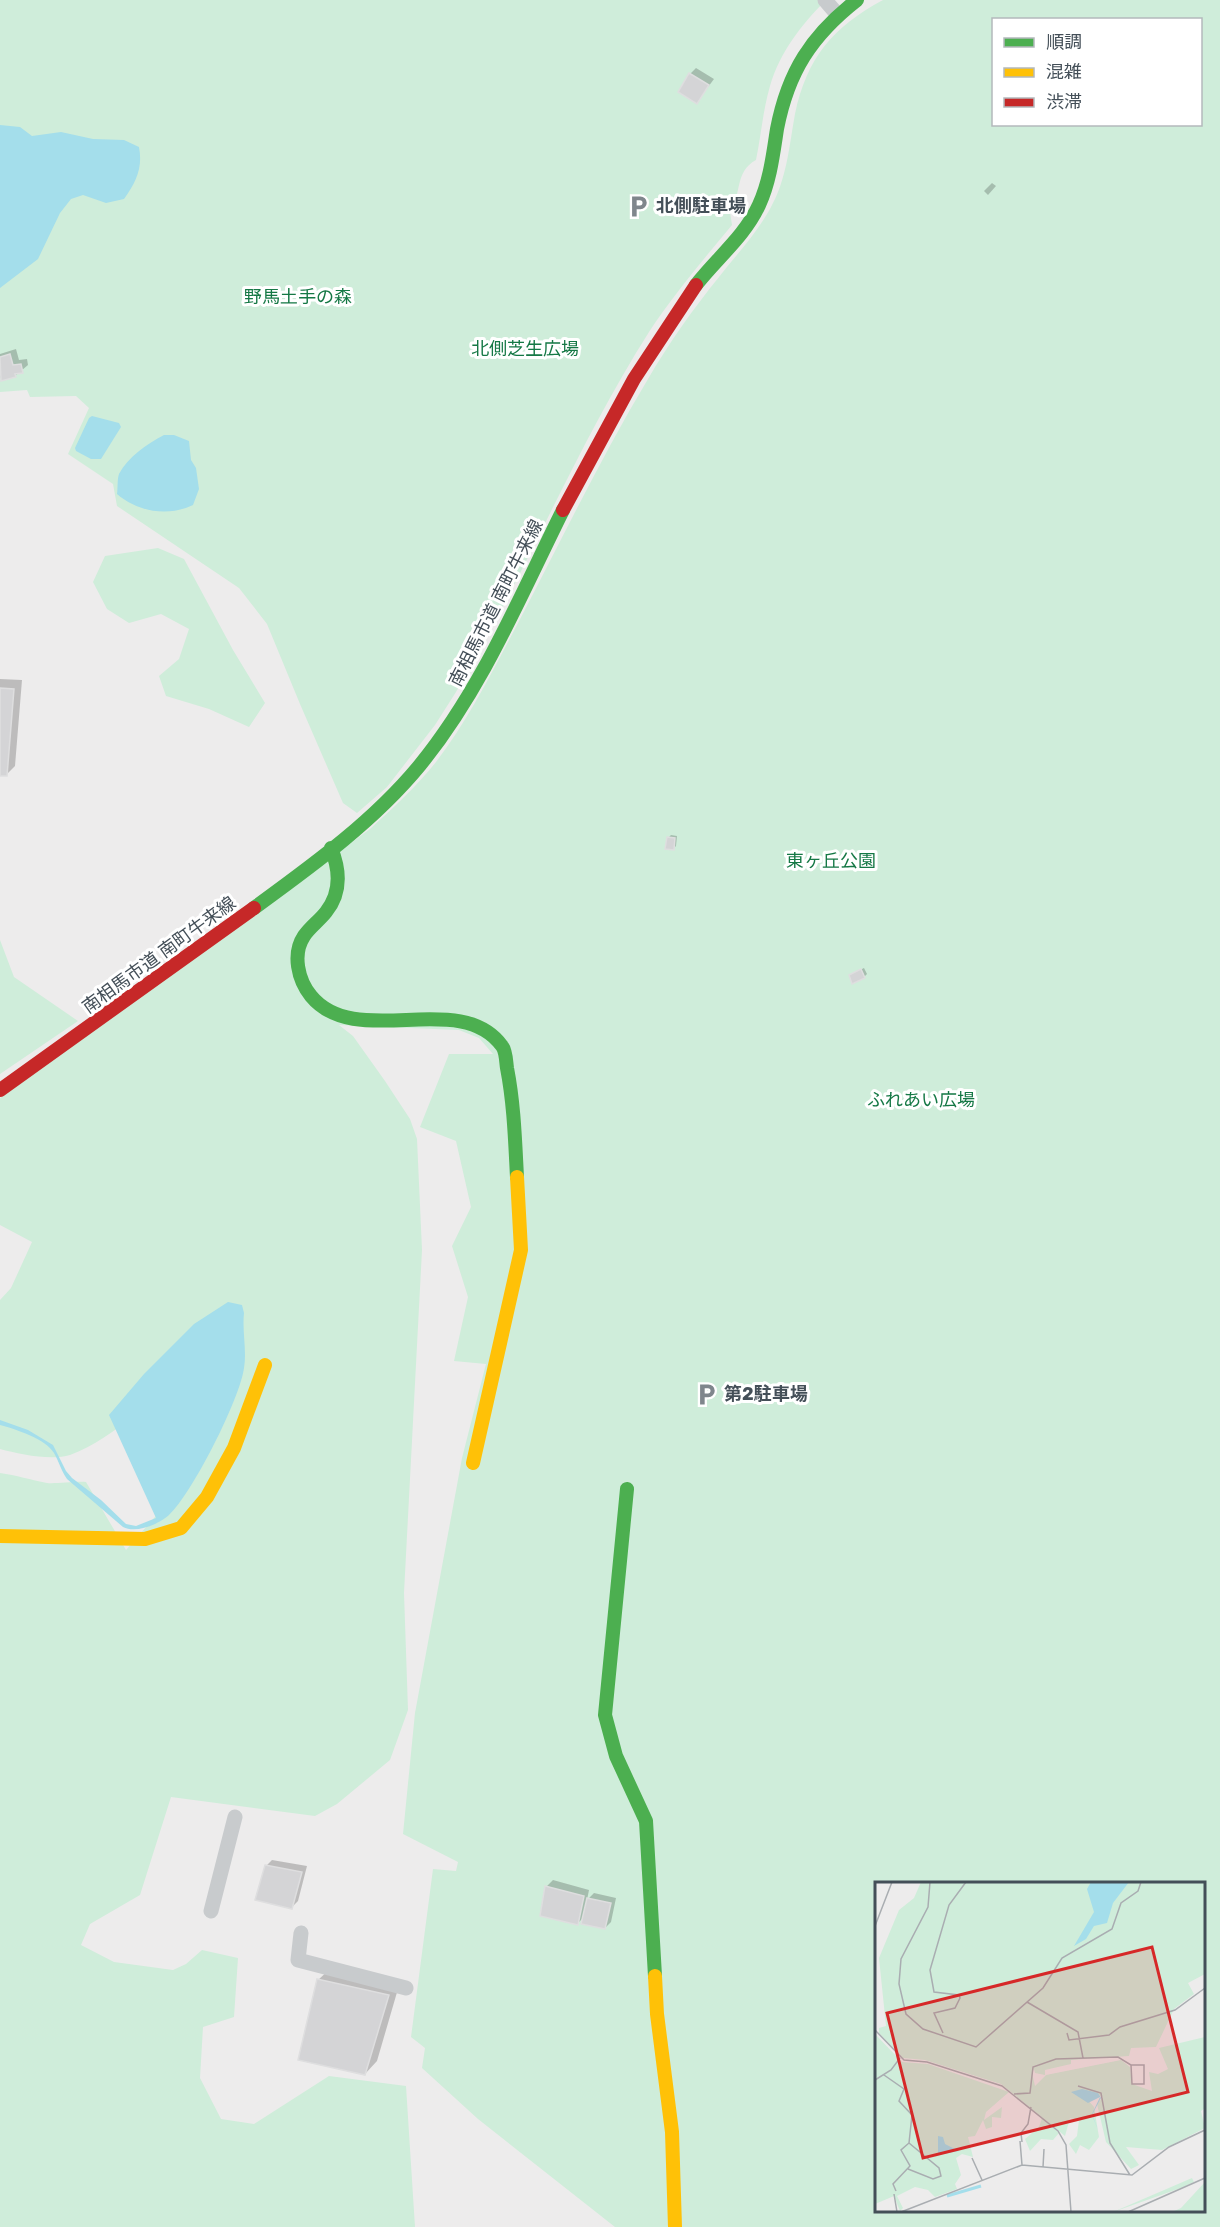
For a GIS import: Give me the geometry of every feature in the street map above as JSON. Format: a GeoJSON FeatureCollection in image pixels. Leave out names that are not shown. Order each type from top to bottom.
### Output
{"type":"FeatureCollection","features":[{"type":"Feature","properties":{"kind":"street"},"geometry":{"type":"LineString","coordinates":[[825,0],[837,14]]}},
{"type":"Feature","properties":{"kind":"street","name":"南相馬市道 南町牛来線"},"geometry":{"type":"LineString","coordinates":[[0,1090],[128,1001],[296,877],[365,822],[419,765],[469,694],[617,409],[708,268],[750,222],[763,197],[773,166],[780,114],[795,67],[813,39],[837,14],[856,0]]}},
{"type":"Feature","properties":{"kind":"street"},"geometry":{"type":"LineString","coordinates":[[331,849],[337,863],[339,880],[335,896],[327,911],[303,937],[296,963],[309,994],[321,1005],[341,1016],[368,1020],[463,1021],[485,1030],[503,1047],[513,1098],[521,1250],[473,1463]]}},
{"type":"Feature","properties":{"kind":"street"},"geometry":{"type":"LineString","coordinates":[[0,1536],[145,1539],[160,1536],[181,1527],[207,1497],[234,1448],[265,1365]]}},
{"type":"Feature","properties":{"kind":"street"},"geometry":{"type":"LineString","coordinates":[[627,1490],[605,1715],[609,1735],[621,1767],[642,1808],[646,1821],[657,2014],[672,2132],[675,2227]]}},
{"type":"Feature","properties":{"kind":"street"},"geometry":{"type":"LineString","coordinates":[[211,1911],[235,1817]]}},
{"type":"Feature","properties":{"kind":"street"},"geometry":{"type":"LineString","coordinates":[[301,1933],[298,1960],[406,1988]]}},
{"type":"Feature","properties":{"kind":"green space"},"geometry":{"type":"Polygon","coordinates":[[[0,0],[826,0],[792,40],[779,62],[770,86],[756,160],[749,165],[741,177],[730,212],[732,225],[668,304],[649,332],[598,420],[481,648],[435,725],[387,787],[357,813],[343,803],[267,624],[239,588],[117,506],[113,484],[68,454],[89,408],[76,396],[30,397],[27,390],[0,392],[0,0]]]}},
{"type":"Feature","properties":{"kind":"green space","name":"東ヶ丘公園"},"geometry":{"type":"Polygon","coordinates":[[[883,0],[1220,0],[1220,2227],[615,2227],[478,2119],[422,2068],[425,2048],[411,2037],[433,1869],[456,1871],[458,1862],[403,1834],[415,1713],[462,1458],[486,1364],[454,1361],[468,1297],[452,1246],[471,1207],[456,1141],[420,1127],[449,1054],[493,1054],[479,1038],[459,1030],[339,1025],[353,1036],[385,1081],[410,1119],[417,1139],[422,1250],[404,1593],[408,1710],[390,1760],[337,1804],[315,1816],[171,1797],[140,1895],[90,1924],[81,1945],[114,1962],[173,1970],[186,1964],[202,1950],[238,1958],[234,2017],[203,2027],[200,2078],[221,2119],[254,2124],[329,2076],[406,2086],[415,2227],[0,2227],[0,1473],[47,1483],[86,1482],[126,1550],[168,1502],[134,1417],[79,1452],[62,1457],[25,1455],[0,1449],[0,1300],[11,1288],[32,1242],[0,1225],[0,1098],[370,829],[412,789],[436,762],[459,729],[489,678],[597,470],[656,366],[709,289],[765,218],[776,198],[784,174],[795,114],[807,76],[825,46],[850,21],[883,0]]]}},
{"type":"Feature","properties":{"kind":"green space"},"geometry":{"type":"Polygon","coordinates":[[[158,548],[184,559],[233,650],[265,703],[249,727],[209,709],[166,696],[159,676],[179,659],[189,629],[161,614],[129,623],[107,609],[93,582],[105,556],[158,548]]]}},
{"type":"Feature","properties":{"kind":"green space"},"geometry":{"type":"Polygon","coordinates":[[[0,940],[14,977],[78,1021],[0,1074],[0,940]]]}},
{"type":"Feature","properties":{"kind":"water"},"geometry":{"type":"Polygon","coordinates":[[[0,125],[20,127],[32,136],[61,132],[93,139],[124,140],[139,147],[140,162],[135,181],[124,199],[106,203],[83,195],[71,199],[60,213],[38,259],[0,288],[0,125]]]}},
{"type":"Feature","properties":{"kind":"water"},"geometry":{"type":"Polygon","coordinates":[[[92,416],[119,423],[121,427],[101,459],[91,459],[76,451],[75,448],[92,416]]]}},
{"type":"Feature","properties":{"kind":"water"},"geometry":{"type":"Polygon","coordinates":[[[164,435],[174,435],[189,441],[191,460],[196,468],[199,489],[193,505],[164,512],[144,509],[117,494],[119,474],[127,462],[164,435]]]}},
{"type":"Feature","properties":{"kind":"water"},"geometry":{"type":"Polygon","coordinates":[[[228,1302],[242,1305],[244,1313],[245,1361],[241,1382],[225,1423],[190,1488],[169,1515],[159,1522],[141,1529],[123,1527],[67,1479],[54,1453],[44,1443],[30,1435],[0,1425],[0,1420],[28,1430],[53,1445],[72,1478],[101,1500],[126,1524],[136,1526],[156,1518],[109,1415],[144,1374],[194,1324],[228,1302]]]}},
{"type":"Feature","properties":{"kind":"building"},"geometry":{"type":"Polygon","coordinates":[[[689,73],[709,85],[697,104],[678,92],[689,73]]]}},
{"type":"Feature","properties":{"kind":"building"},"geometry":{"type":"Polygon","coordinates":[[[10,354],[13,365],[21,364],[23,373],[1,381],[0,357],[10,354]]]}},
{"type":"Feature","properties":{"kind":"building"},"geometry":{"type":"Polygon","coordinates":[[[0,688],[14,689],[7,776],[0,776],[0,688]]]}},
{"type":"Feature","properties":{"kind":"building"},"geometry":{"type":"Polygon","coordinates":[[[667,837],[675,838],[674,850],[665,849],[667,837]]]}},
{"type":"Feature","properties":{"kind":"building"},"geometry":{"type":"Polygon","coordinates":[[[861,969],[865,978],[852,984],[849,975],[861,969]]]}},
{"type":"Feature","properties":{"kind":"building"},"geometry":{"type":"Polygon","coordinates":[[[265,1865],[302,1872],[292,1909],[255,1900],[265,1865]]]}},
{"type":"Feature","properties":{"kind":"building"},"geometry":{"type":"Polygon","coordinates":[[[545,1886],[584,1896],[578,1925],[540,1916],[545,1886]]]}},
{"type":"Feature","properties":{"kind":"building"},"geometry":{"type":"Polygon","coordinates":[[[587,1898],[611,1903],[605,1929],[581,1924],[587,1898]]]}},
{"type":"Feature","properties":{"kind":"building"},"geometry":{"type":"Polygon","coordinates":[[[317,1979],[389,1995],[365,2075],[298,2060],[317,1979]]]}},
{"type":"Feature","properties":{"kind":"traffic: fast"},"geometry":{"type":"LineString","coordinates":[[696,285],[746,227],[759,205],[768,177],[782,109],[795,73],[804,57],[827,27],[857,0]]}},
{"type":"Feature","properties":{"kind":"traffic: fast"},"geometry":{"type":"LineString","coordinates":[[254,908],[363,824],[420,765],[442,736],[481,674],[563,510]]}},
{"type":"Feature","properties":{"kind":"traffic: fast"},"geometry":{"type":"LineString","coordinates":[[331,848],[338,873],[335,897],[326,912],[304,936],[298,951],[298,967],[306,990],[330,1012],[354,1019],[380,1021],[435,1019],[461,1021],[484,1029],[502,1046],[505,1053],[513,1109],[517,1177]]}},
{"type":"Feature","properties":{"kind":"traffic: fast"},"geometry":{"type":"LineString","coordinates":[[627,1489],[605,1715],[616,1756],[646,1821],[655,1976]]}},
{"type":"Feature","properties":{"kind":"traffic: slow"},"geometry":{"type":"LineString","coordinates":[[473,1463],[521,1250],[517,1177]]}},
{"type":"Feature","properties":{"kind":"traffic: slow"},"geometry":{"type":"LineString","coordinates":[[0,1536],[145,1539],[181,1528],[207,1497],[234,1448],[265,1365]]}},
{"type":"Feature","properties":{"kind":"traffic: slow"},"geometry":{"type":"LineString","coordinates":[[655,1976],[657,2014],[672,2132],[675,2227]]}},
{"type":"Feature","properties":{"kind":"traffic: jam"},"geometry":{"type":"LineString","coordinates":[[563,510],[634,379],[696,285]]}},
{"type":"Feature","properties":{"kind":"traffic: jam"},"geometry":{"type":"LineString","coordinates":[[0,1090],[254,908]]}},
{"type":"Feature","properties":{"kind":"place","name":"北側駐車場"},"geometry":{"type":"Point","coordinates":[638,206]}},
{"type":"Feature","properties":{"kind":"place","name":"第2駐車場"},"geometry":{"type":"Point","coordinates":[706,1394]}},
{"type":"Feature","properties":{"kind":"park label","name":"野馬土手の森"},"geometry":{"type":"Point","coordinates":[298,297]}},
{"type":"Feature","properties":{"kind":"park label","name":"北側芝生広場"},"geometry":{"type":"Point","coordinates":[525,349]}},
{"type":"Feature","properties":{"kind":"park label","name":"ふれあい広場"},"geometry":{"type":"Point","coordinates":[921,1100]}}]}
